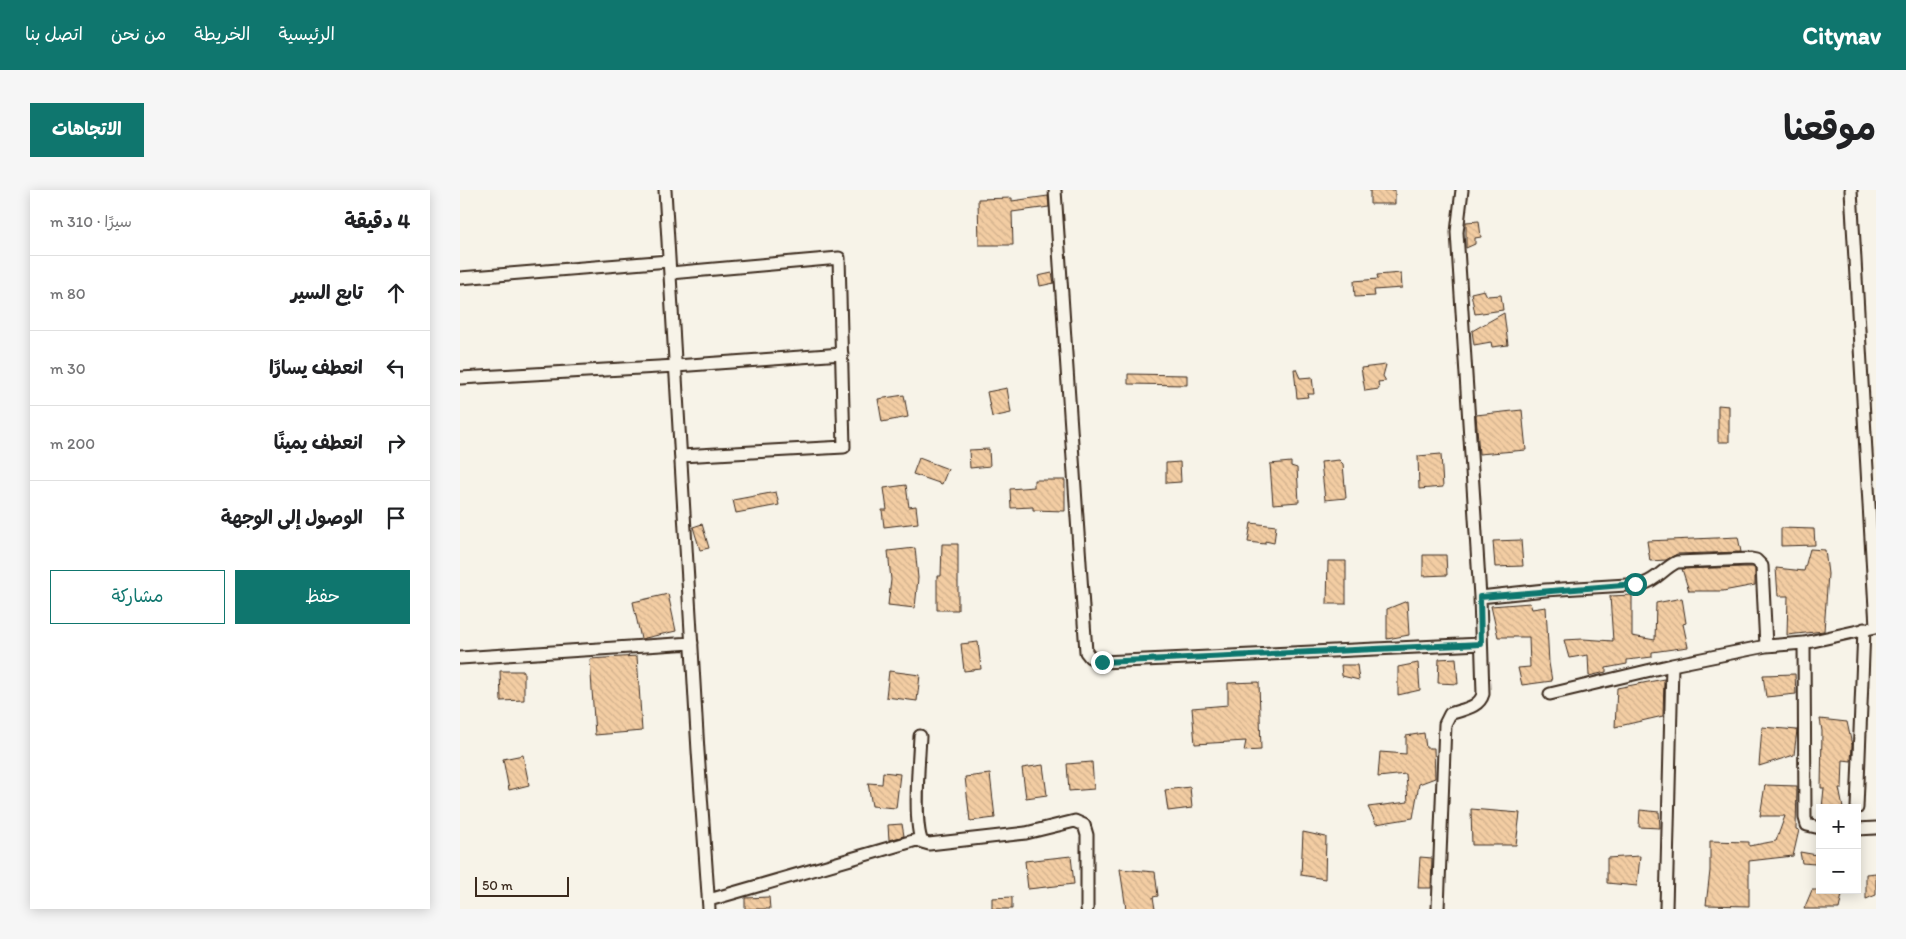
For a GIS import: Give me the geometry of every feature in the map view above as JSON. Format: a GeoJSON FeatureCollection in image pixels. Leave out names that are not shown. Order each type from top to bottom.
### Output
{"type":"FeatureCollection","features":[{"type":"Feature","properties":{"kind":"street"},"geometry":{"type":"LineString","coordinates":[[665,190],[709,905],[920,838]]}},
{"type":"Feature","properties":{"kind":"street"},"geometry":{"type":"LineString","coordinates":[[1055,190],[1086,652],[1090,657],[1102,662],[1481,644]]}},
{"type":"Feature","properties":{"kind":"street"},"geometry":{"type":"LineString","coordinates":[[1438,909],[1445,724],[1450,714],[1477,704],[1483,694],[1480,597],[1457,232],[1462,190]]}},
{"type":"Feature","properties":{"kind":"street"},"geometry":{"type":"LineString","coordinates":[[1550,694],[1672,665],[1766,646],[1804,643],[1876,626],[1851,190]]}},
{"type":"Feature","properties":{"kind":"street"},"geometry":{"type":"LineString","coordinates":[[670,273],[839,258],[844,448],[681,456]]}},
{"type":"Feature","properties":{"kind":"street"},"geometry":{"type":"LineString","coordinates":[[460,278],[670,261]]}},
{"type":"Feature","properties":{"kind":"street"},"geometry":{"type":"LineString","coordinates":[[460,378],[676,366],[842,354]]}},
{"type":"Feature","properties":{"kind":"street"},"geometry":{"type":"LineString","coordinates":[[1480,597],[1544,590],[1643,584],[1655,579],[1677,562],[1751,559],[1756,560],[1762,566],[1766,646]]}},
{"type":"Feature","properties":{"kind":"street"},"geometry":{"type":"LineString","coordinates":[[1857,804],[1864,629]]}},
{"type":"Feature","properties":{"kind":"street"},"geometry":{"type":"LineString","coordinates":[[460,658],[692,643]]}},
{"type":"Feature","properties":{"kind":"street"},"geometry":{"type":"LineString","coordinates":[[1804,643],[1805,818],[1807,825],[1816,827]]}},
{"type":"Feature","properties":{"kind":"street"},"geometry":{"type":"LineString","coordinates":[[1666,909],[1672,665]]}},
{"type":"Feature","properties":{"kind":"street"},"geometry":{"type":"LineString","coordinates":[[920,736],[918,796],[920,838],[929,844],[1012,836],[1070,821],[1081,822],[1086,827],[1088,835],[1087,909]]}},
{"type":"Feature","properties":{"kind":"street"},"geometry":{"type":"LineString","coordinates":[[1861,829],[1876,828]]}},
{"type":"Feature","properties":{"kind":"building"},"geometry":{"type":"Polygon","coordinates":[[[1370,190],[1395,190],[1395,204],[1370,204],[1370,190]]]}},
{"type":"Feature","properties":{"kind":"building"},"geometry":{"type":"Polygon","coordinates":[[[1048,196],[1049,207],[1012,212],[1013,245],[979,245],[978,199],[1012,198],[1012,201],[1048,196]]]}},
{"type":"Feature","properties":{"kind":"building"},"geometry":{"type":"Polygon","coordinates":[[[1479,221],[1481,237],[1475,238],[1475,244],[1466,248],[1466,222],[1479,221]]]}},
{"type":"Feature","properties":{"kind":"building"},"geometry":{"type":"Polygon","coordinates":[[[1052,273],[1054,283],[1040,286],[1038,276],[1052,273]]]}},
{"type":"Feature","properties":{"kind":"building"},"geometry":{"type":"Polygon","coordinates":[[[1401,273],[1402,288],[1374,290],[1375,296],[1355,297],[1354,281],[1378,279],[1377,275],[1401,273]]]}},
{"type":"Feature","properties":{"kind":"building"},"geometry":{"type":"Polygon","coordinates":[[[1484,290],[1487,296],[1501,295],[1503,310],[1475,314],[1471,293],[1484,290]]]}},
{"type":"Feature","properties":{"kind":"building"},"geometry":{"type":"Polygon","coordinates":[[[1504,313],[1508,345],[1492,347],[1491,342],[1474,345],[1472,331],[1504,313]]]}},
{"type":"Feature","properties":{"kind":"building"},"geometry":{"type":"Polygon","coordinates":[[[1386,365],[1383,376],[1386,381],[1378,382],[1379,389],[1365,391],[1361,368],[1386,365]]]}},
{"type":"Feature","properties":{"kind":"building"},"geometry":{"type":"Polygon","coordinates":[[[1294,369],[1296,369],[1300,378],[1312,377],[1314,394],[1307,394],[1308,397],[1297,398],[1294,369]]]}},
{"type":"Feature","properties":{"kind":"building"},"geometry":{"type":"Polygon","coordinates":[[[1128,374],[1187,375],[1187,385],[1128,384],[1128,374]]]}},
{"type":"Feature","properties":{"kind":"building"},"geometry":{"type":"Polygon","coordinates":[[[1007,388],[1011,413],[992,417],[987,392],[1007,388]]]}},
{"type":"Feature","properties":{"kind":"building"},"geometry":{"type":"Polygon","coordinates":[[[904,395],[908,417],[882,422],[878,399],[904,395]]]}},
{"type":"Feature","properties":{"kind":"building"},"geometry":{"type":"Polygon","coordinates":[[[1718,405],[1729,406],[1729,442],[1718,442],[1718,405]]]}},
{"type":"Feature","properties":{"kind":"building"},"geometry":{"type":"Polygon","coordinates":[[[1522,410],[1526,450],[1479,454],[1476,415],[1522,410]]]}},
{"type":"Feature","properties":{"kind":"building"},"geometry":{"type":"Polygon","coordinates":[[[989,449],[990,466],[970,468],[969,450],[989,449]]]}},
{"type":"Feature","properties":{"kind":"building"},"geometry":{"type":"Polygon","coordinates":[[[1441,454],[1443,487],[1419,489],[1418,456],[1441,454]]]}},
{"type":"Feature","properties":{"kind":"building"},"geometry":{"type":"Polygon","coordinates":[[[919,458],[948,469],[942,484],[913,474],[919,458]]]}},
{"type":"Feature","properties":{"kind":"building"},"geometry":{"type":"Polygon","coordinates":[[[1339,460],[1343,464],[1346,498],[1325,500],[1321,462],[1339,460]]]}},
{"type":"Feature","properties":{"kind":"building"},"geometry":{"type":"Polygon","coordinates":[[[1180,462],[1181,482],[1166,483],[1166,463],[1180,462]]]}},
{"type":"Feature","properties":{"kind":"building"},"geometry":{"type":"Polygon","coordinates":[[[1291,462],[1291,466],[1297,468],[1299,502],[1273,504],[1270,464],[1291,462]]]}},
{"type":"Feature","properties":{"kind":"building"},"geometry":{"type":"Polygon","coordinates":[[[1034,480],[1065,480],[1065,511],[1033,510],[1033,507],[1011,508],[1010,489],[1034,487],[1034,480]]]}},
{"type":"Feature","properties":{"kind":"building"},"geometry":{"type":"Polygon","coordinates":[[[906,485],[909,507],[916,506],[918,523],[884,527],[882,510],[887,510],[884,488],[906,485]]]}},
{"type":"Feature","properties":{"kind":"building"},"geometry":{"type":"Polygon","coordinates":[[[776,492],[779,505],[736,513],[733,500],[776,492]]]}},
{"type":"Feature","properties":{"kind":"building"},"geometry":{"type":"Polygon","coordinates":[[[1251,523],[1276,526],[1274,543],[1265,541],[1265,544],[1248,542],[1251,523]]]}},
{"type":"Feature","properties":{"kind":"building"},"geometry":{"type":"Polygon","coordinates":[[[702,524],[709,548],[700,550],[693,527],[702,524]]]}},
{"type":"Feature","properties":{"kind":"building"},"geometry":{"type":"Polygon","coordinates":[[[1781,528],[1814,529],[1815,545],[1781,546],[1781,528]]]}},
{"type":"Feature","properties":{"kind":"building"},"geometry":{"type":"Polygon","coordinates":[[[1738,537],[1741,552],[1677,554],[1666,560],[1650,561],[1647,541],[1738,537]]]}},
{"type":"Feature","properties":{"kind":"building"},"geometry":{"type":"Polygon","coordinates":[[[1521,540],[1523,566],[1495,567],[1493,541],[1521,540]]]}},
{"type":"Feature","properties":{"kind":"building"},"geometry":{"type":"Polygon","coordinates":[[[942,544],[958,544],[958,610],[937,610],[937,576],[941,576],[942,544]]]}},
{"type":"Feature","properties":{"kind":"building"},"geometry":{"type":"Polygon","coordinates":[[[915,548],[918,578],[915,608],[888,605],[891,580],[888,551],[915,548]]]}},
{"type":"Feature","properties":{"kind":"building"},"geometry":{"type":"Polygon","coordinates":[[[1810,549],[1825,550],[1828,574],[1824,631],[1787,635],[1788,596],[1778,596],[1776,568],[1804,571],[1810,549]]]}},
{"type":"Feature","properties":{"kind":"building"},"geometry":{"type":"Polygon","coordinates":[[[1423,555],[1446,555],[1447,575],[1423,576],[1423,555]]]}},
{"type":"Feature","properties":{"kind":"building"},"geometry":{"type":"Polygon","coordinates":[[[1328,561],[1346,561],[1346,604],[1327,604],[1328,561]]]}},
{"type":"Feature","properties":{"kind":"building"},"geometry":{"type":"Polygon","coordinates":[[[1753,567],[1755,569],[1755,585],[1723,591],[1689,591],[1682,569],[1753,567]]]}},
{"type":"Feature","properties":{"kind":"building"},"geometry":{"type":"Polygon","coordinates":[[[668,594],[676,631],[641,639],[633,602],[668,594]]]}},
{"type":"Feature","properties":{"kind":"building"},"geometry":{"type":"Polygon","coordinates":[[[1632,595],[1632,636],[1655,640],[1656,603],[1682,598],[1686,623],[1683,624],[1688,647],[1652,652],[1652,657],[1627,660],[1627,664],[1606,668],[1606,672],[1589,676],[1588,655],[1569,658],[1564,640],[1613,641],[1610,596],[1632,595]]]}},
{"type":"Feature","properties":{"kind":"building"},"geometry":{"type":"Polygon","coordinates":[[[1407,601],[1409,635],[1387,639],[1387,609],[1407,601]]]}},
{"type":"Feature","properties":{"kind":"building"},"geometry":{"type":"Polygon","coordinates":[[[1530,603],[1532,609],[1546,607],[1549,663],[1552,681],[1522,685],[1518,668],[1530,667],[1529,637],[1498,637],[1491,606],[1530,603]]]}},
{"type":"Feature","properties":{"kind":"building"},"geometry":{"type":"Polygon","coordinates":[[[978,642],[981,669],[964,671],[961,644],[978,642]]]}},
{"type":"Feature","properties":{"kind":"building"},"geometry":{"type":"Polygon","coordinates":[[[637,656],[642,731],[595,735],[590,659],[637,656]]]}},
{"type":"Feature","properties":{"kind":"building"},"geometry":{"type":"Polygon","coordinates":[[[1456,658],[1458,684],[1438,683],[1439,659],[1456,658]]]}},
{"type":"Feature","properties":{"kind":"building"},"geometry":{"type":"Polygon","coordinates":[[[1418,663],[1420,690],[1398,695],[1398,667],[1418,663]]]}},
{"type":"Feature","properties":{"kind":"building"},"geometry":{"type":"Polygon","coordinates":[[[1341,665],[1357,665],[1359,680],[1342,676],[1341,665]]]}},
{"type":"Feature","properties":{"kind":"building"},"geometry":{"type":"Polygon","coordinates":[[[500,671],[524,671],[524,700],[501,701],[500,671]]]}},
{"type":"Feature","properties":{"kind":"building"},"geometry":{"type":"Polygon","coordinates":[[[889,671],[920,675],[917,701],[886,697],[889,671]]]}},
{"type":"Feature","properties":{"kind":"building"},"geometry":{"type":"Polygon","coordinates":[[[1795,674],[1796,694],[1766,697],[1763,675],[1795,674]]]}},
{"type":"Feature","properties":{"kind":"building"},"geometry":{"type":"Polygon","coordinates":[[[1664,679],[1663,716],[1615,727],[1617,688],[1664,679]]]}},
{"type":"Feature","properties":{"kind":"building"},"geometry":{"type":"Polygon","coordinates":[[[1259,682],[1261,750],[1244,751],[1246,741],[1195,744],[1192,708],[1228,705],[1228,683],[1259,682]]]}},
{"type":"Feature","properties":{"kind":"building"},"geometry":{"type":"Polygon","coordinates":[[[1820,719],[1847,722],[1852,745],[1851,761],[1843,760],[1842,788],[1839,788],[1842,804],[1822,804],[1824,788],[1821,788],[1822,731],[1820,719]]]}},
{"type":"Feature","properties":{"kind":"building"},"geometry":{"type":"Polygon","coordinates":[[[1762,727],[1797,730],[1794,755],[1759,766],[1762,727]]]}},
{"type":"Feature","properties":{"kind":"building"},"geometry":{"type":"Polygon","coordinates":[[[1424,733],[1426,748],[1434,748],[1435,778],[1419,784],[1413,818],[1376,824],[1368,807],[1408,802],[1406,774],[1378,777],[1380,752],[1406,754],[1406,736],[1424,733]]]}},
{"type":"Feature","properties":{"kind":"building"},"geometry":{"type":"Polygon","coordinates":[[[523,755],[529,785],[509,790],[503,759],[523,755]]]}},
{"type":"Feature","properties":{"kind":"building"},"geometry":{"type":"Polygon","coordinates":[[[1092,762],[1094,789],[1069,791],[1067,764],[1092,762]]]}},
{"type":"Feature","properties":{"kind":"building"},"geometry":{"type":"Polygon","coordinates":[[[1043,765],[1047,795],[1026,798],[1022,768],[1043,765]]]}},
{"type":"Feature","properties":{"kind":"building"},"geometry":{"type":"Polygon","coordinates":[[[883,772],[900,774],[896,808],[872,806],[868,783],[882,784],[883,772]]]}},
{"type":"Feature","properties":{"kind":"building"},"geometry":{"type":"Polygon","coordinates":[[[990,774],[995,818],[970,821],[965,777],[990,774]]]}},
{"type":"Feature","properties":{"kind":"building"},"geometry":{"type":"Polygon","coordinates":[[[1765,785],[1797,786],[1796,829],[1799,830],[1793,856],[1749,861],[1749,906],[1706,905],[1710,871],[1710,841],[1749,842],[1749,846],[1776,841],[1785,816],[1760,816],[1765,785]]]}},
{"type":"Feature","properties":{"kind":"building"},"geometry":{"type":"Polygon","coordinates":[[[1190,787],[1192,808],[1168,811],[1165,790],[1190,787]]]}},
{"type":"Feature","properties":{"kind":"building"},"geometry":{"type":"Polygon","coordinates":[[[1471,809],[1520,813],[1516,845],[1472,845],[1471,809]]]}},
{"type":"Feature","properties":{"kind":"building"},"geometry":{"type":"Polygon","coordinates":[[[1640,810],[1659,812],[1660,828],[1639,827],[1640,810]]]}},
{"type":"Feature","properties":{"kind":"building"},"geometry":{"type":"Polygon","coordinates":[[[902,824],[904,836],[889,840],[888,825],[902,824]]]}},
{"type":"Feature","properties":{"kind":"building"},"geometry":{"type":"Polygon","coordinates":[[[1303,832],[1326,837],[1325,879],[1301,875],[1303,832]]]}},
{"type":"Feature","properties":{"kind":"building"},"geometry":{"type":"Polygon","coordinates":[[[1800,852],[1816,855],[1815,864],[1802,863],[1800,852]]]}},
{"type":"Feature","properties":{"kind":"building"},"geometry":{"type":"Polygon","coordinates":[[[1071,856],[1074,884],[1028,889],[1025,861],[1071,856]]]}},
{"type":"Feature","properties":{"kind":"building"},"geometry":{"type":"Polygon","coordinates":[[[1640,856],[1637,886],[1607,883],[1607,858],[1640,856]]]}},
{"type":"Feature","properties":{"kind":"building"},"geometry":{"type":"Polygon","coordinates":[[[1420,857],[1432,858],[1431,888],[1418,888],[1420,857]]]}},
{"type":"Feature","properties":{"kind":"building"},"geometry":{"type":"Polygon","coordinates":[[[1120,869],[1155,872],[1158,896],[1153,897],[1155,909],[1126,909],[1120,869]]]}},
{"type":"Feature","properties":{"kind":"building"},"geometry":{"type":"Polygon","coordinates":[[[1876,873],[1876,895],[1866,899],[1866,874],[1876,873]]]}},
{"type":"Feature","properties":{"kind":"building"},"geometry":{"type":"Polygon","coordinates":[[[1812,890],[1816,890],[1816,894],[1842,894],[1839,909],[1804,909],[1812,890]]]}},
{"type":"Feature","properties":{"kind":"building"},"geometry":{"type":"Polygon","coordinates":[[[769,897],[770,909],[745,909],[745,898],[769,897]]]}},
{"type":"Feature","properties":{"kind":"building"},"geometry":{"type":"Polygon","coordinates":[[[1012,897],[1012,909],[992,909],[992,898],[1012,897]]]}},
{"type":"Feature","properties":{"kind":"route"},"geometry":{"type":"LineString","coordinates":[[1102,662],[1481,644],[1480,597],[1544,590],[1635,584]]}}]}
